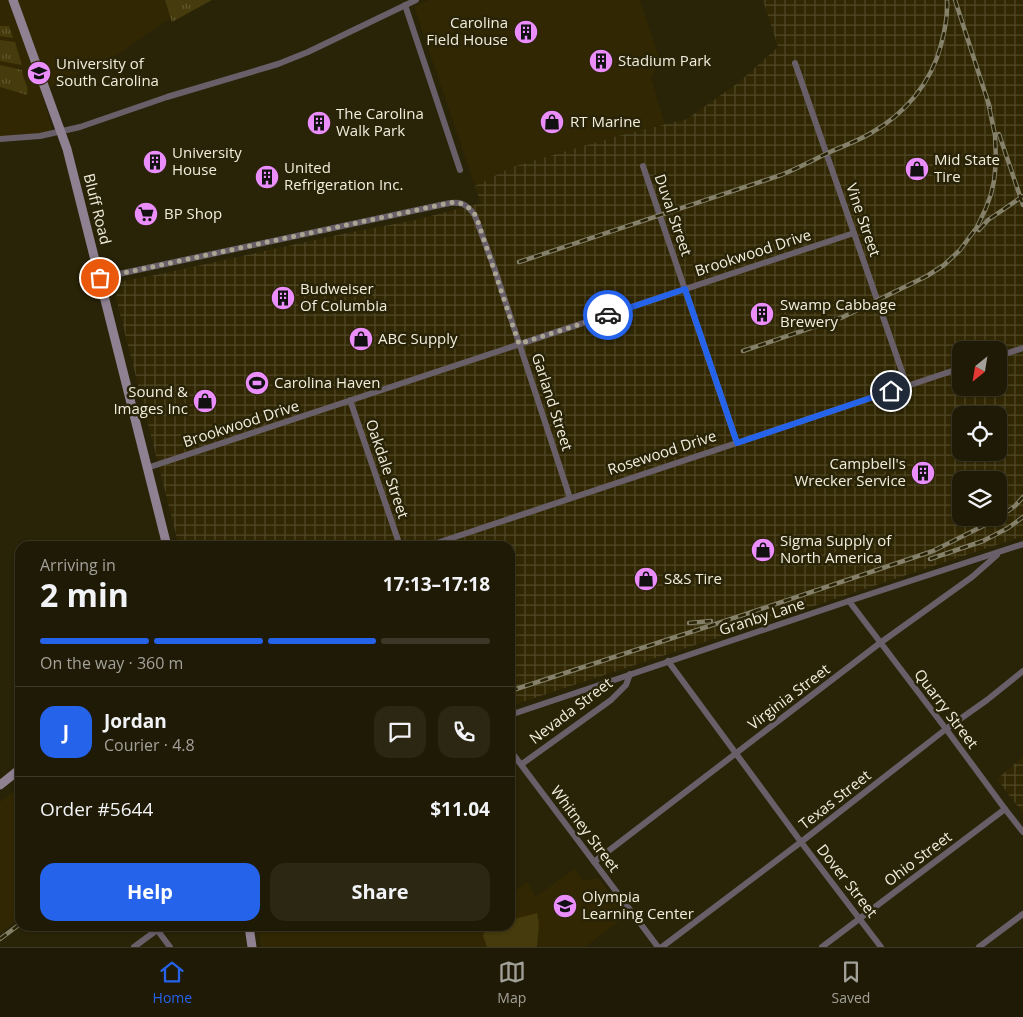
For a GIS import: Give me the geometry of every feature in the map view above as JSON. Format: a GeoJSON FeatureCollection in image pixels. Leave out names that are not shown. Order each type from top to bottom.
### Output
{"type":"FeatureCollection","features":[{"type":"Feature","properties":{"kind":"main road","name":"Bluff Road"},"geometry":{"type":"LineString","coordinates":[[13,0],[67,149],[166,541]]}},
{"type":"Feature","properties":{"kind":"main road"},"geometry":{"type":"LineString","coordinates":[[0,785],[15,773]]}},
{"type":"Feature","properties":{"kind":"main road"},"geometry":{"type":"LineString","coordinates":[[250,931],[252,947]]}},
{"type":"Feature","properties":{"kind":"street"},"geometry":{"type":"LineString","coordinates":[[0,140],[40,136],[80,127],[168,97],[278,64],[308,52],[416,0]]}},
{"type":"Feature","properties":{"kind":"street"},"geometry":{"type":"LineString","coordinates":[[405,5],[460,170]]}},
{"type":"Feature","properties":{"kind":"street","name":"Vine Street"},"geometry":{"type":"LineString","coordinates":[[795,63],[907,386]]}},
{"type":"Feature","properties":{"kind":"street","name":"Duval Street"},"geometry":{"type":"LineString","coordinates":[[643,166],[737,443]]}},
{"type":"Feature","properties":{"kind":"street","name":"Garland Street"},"geometry":{"type":"LineString","coordinates":[[100,278],[454,202],[464,204],[476,216],[570,498]]}},
{"type":"Feature","properties":{"kind":"street","name":"Brookwood Drive"},"geometry":{"type":"LineString","coordinates":[[147,468],[854,233]]}},
{"type":"Feature","properties":{"kind":"street"},"geometry":{"type":"LineString","coordinates":[[1008,353],[1023,348]]}},
{"type":"Feature","properties":{"kind":"street","name":"Rosewood Drive"},"geometry":{"type":"LineString","coordinates":[[443,541],[952,371]]}},
{"type":"Feature","properties":{"kind":"street","name":"Oakdale Street"},"geometry":{"type":"LineString","coordinates":[[350,400],[398,541]]}},
{"type":"Feature","properties":{"kind":"street","name":"Granby Lane"},"geometry":{"type":"LineString","coordinates":[[515,713],[1023,544]]}},
{"type":"Feature","properties":{"kind":"street","name":"Virginia Street"},"geometry":{"type":"LineString","coordinates":[[594,862],[880,643],[972,576],[999,553]]}},
{"type":"Feature","properties":{"kind":"street","name":"Quarry Street"},"geometry":{"type":"LineString","coordinates":[[849,601],[1023,832]]}},
{"type":"Feature","properties":{"kind":"street","name":"Dover Street"},"geometry":{"type":"LineString","coordinates":[[668,661],[881,947]]}},
{"type":"Feature","properties":{"kind":"street","name":"Texas Street"},"geometry":{"type":"LineString","coordinates":[[662,947],[1023,671]]}},
{"type":"Feature","properties":{"kind":"street","name":"Nevada Street"},"geometry":{"type":"LineString","coordinates":[[522,764],[611,700],[626,685],[630,674]]}},
{"type":"Feature","properties":{"kind":"street","name":"Whitney Street"},"geometry":{"type":"LineString","coordinates":[[515,756],[658,947]]}},
{"type":"Feature","properties":{"kind":"street","name":"Ohio Street"},"geometry":{"type":"LineString","coordinates":[[822,947],[1005,809]]}},
{"type":"Feature","properties":{"kind":"street"},"geometry":{"type":"LineString","coordinates":[[979,947],[1023,914]]}},
{"type":"Feature","properties":{"kind":"street"},"geometry":{"type":"LineString","coordinates":[[134,947],[153,931]]}},
{"type":"Feature","properties":{"kind":"street"},"geometry":{"type":"LineString","coordinates":[[158,931],[170,947]]}},
{"type":"Feature","properties":{"kind":"shaded area","name":"University of South Carolina"},"geometry":{"type":"Polygon","coordinates":[[[0,0],[197,0],[115,56],[41,91],[53,134],[0,139],[0,0]]]}},
{"type":"Feature","properties":{"kind":"shaded area"},"geometry":{"type":"Polygon","coordinates":[[[429,0],[640,0],[660,60],[651,78],[665,124],[512,167],[475,186],[414,6],[429,0]]]}},
{"type":"Feature","properties":{"kind":"shaded area"},"geometry":{"type":"Polygon","coordinates":[[[763,0],[1023,0],[1023,539],[1020,537],[515,704],[515,541],[178,541],[116,298],[117,287],[123,281],[415,220],[481,203],[475,186],[512,167],[614,137],[687,119],[738,83],[778,47],[763,0]]]}},
{"type":"Feature","properties":{"kind":"shaded area"},"geometry":{"type":"Polygon","coordinates":[[[1023,757],[1023,813],[997,779],[1023,757]]]}},
{"type":"Feature","properties":{"kind":"shaded area"},"geometry":{"type":"Polygon","coordinates":[[[15,791],[15,922],[0,933],[0,802],[15,791]]]}},
{"type":"Feature","properties":{"kind":"shaded area","name":"Olympia Learning Center"},"geometry":{"type":"Polygon","coordinates":[[[574,869],[583,880],[599,878],[626,916],[585,947],[261,947],[259,931],[515,931],[515,891],[527,882],[536,897],[574,869]]]}},
{"type":"Feature","properties":{"kind":"green space"},"geometry":{"type":"Polygon","coordinates":[[[165,0],[212,0],[172,22],[165,0]]]}},
{"type":"Feature","properties":{"kind":"green space"},"geometry":{"type":"Polygon","coordinates":[[[0,26],[9,26],[13,38],[0,36],[0,26]]]}},
{"type":"Feature","properties":{"kind":"green space"},"geometry":{"type":"Polygon","coordinates":[[[0,40],[15,42],[22,65],[0,61],[0,40]]]}},
{"type":"Feature","properties":{"kind":"green space"},"geometry":{"type":"Polygon","coordinates":[[[0,65],[22,70],[28,92],[27,95],[0,87],[0,65]]]}},
{"type":"Feature","properties":{"kind":"green space"},"geometry":{"type":"Polygon","coordinates":[[[537,913],[539,924],[537,947],[487,947],[483,936],[485,931],[515,931],[515,919],[537,913]]]}},
{"type":"Feature","properties":{"kind":"railway"},"geometry":{"type":"LineString","coordinates":[[519,262],[781,175],[871,133],[895,117],[905,107],[931,72],[944,34],[947,0]]}},
{"type":"Feature","properties":{"kind":"railway"},"geometry":{"type":"LineString","coordinates":[[955,0],[990,108]]}},
{"type":"Feature","properties":{"kind":"railway"},"geometry":{"type":"LineString","coordinates":[[743,351],[843,317],[927,276],[944,265],[960,250],[977,227],[986,208],[994,181],[996,161],[995,135],[988,102]]}},
{"type":"Feature","properties":{"kind":"railway"},"geometry":{"type":"LineString","coordinates":[[999,134],[1023,205]]}},
{"type":"Feature","properties":{"kind":"railway"},"geometry":{"type":"LineString","coordinates":[[979,230],[988,220],[1023,196]]}},
{"type":"Feature","properties":{"kind":"railway"},"geometry":{"type":"LineString","coordinates":[[515,689],[933,551],[995,520],[1015,506],[1023,497]]}},
{"type":"Feature","properties":{"kind":"railway"},"geometry":{"type":"LineString","coordinates":[[930,559],[983,541],[1008,528],[1023,517]]}},
{"type":"Feature","properties":{"kind":"railway"},"geometry":{"type":"LineString","coordinates":[[689,623],[711,621]]}},
{"type":"Feature","properties":{"kind":"railway"},"geometry":{"type":"LineString","coordinates":[[0,939],[15,928]]}},
{"type":"Feature","properties":{"kind":"way so far"},"geometry":{"type":"LineString","coordinates":[[100,278],[454,202],[464,204],[476,216],[519,344],[608,315]]}},
{"type":"Feature","properties":{"kind":"place","name":"Carolina Field House"},"geometry":{"type":"Point","coordinates":[526,32]}},
{"type":"Feature","properties":{"kind":"place","name":"Stadium Park"},"geometry":{"type":"Point","coordinates":[601,61]}},
{"type":"Feature","properties":{"kind":"place","name":"University of South Carolina"},"geometry":{"type":"Point","coordinates":[39,73]}},
{"type":"Feature","properties":{"kind":"place","name":"RT Marine"},"geometry":{"type":"Point","coordinates":[552,122]}},
{"type":"Feature","properties":{"kind":"place","name":"The Carolina Walk Park"},"geometry":{"type":"Point","coordinates":[319,123]}},
{"type":"Feature","properties":{"kind":"place","name":"University House"},"geometry":{"type":"Point","coordinates":[155,162]}},
{"type":"Feature","properties":{"kind":"place","name":"Mid State Tire"},"geometry":{"type":"Point","coordinates":[917,169]}},
{"type":"Feature","properties":{"kind":"place","name":"United Refrigeration Inc."},"geometry":{"type":"Point","coordinates":[267,177]}},
{"type":"Feature","properties":{"kind":"place","name":"BP Shop"},"geometry":{"type":"Point","coordinates":[146,214]}},
{"type":"Feature","properties":{"kind":"place","name":"Budweiser Of Columbia"},"geometry":{"type":"Point","coordinates":[283,298]}},
{"type":"Feature","properties":{"kind":"place","name":"Swamp Cabbage Brewery"},"geometry":{"type":"Point","coordinates":[762,314]}},
{"type":"Feature","properties":{"kind":"place","name":"ABC Supply"},"geometry":{"type":"Point","coordinates":[361,339]}},
{"type":"Feature","properties":{"kind":"place","name":"Carolina Haven"},"geometry":{"type":"Point","coordinates":[257,383]}},
{"type":"Feature","properties":{"kind":"place","name":"Sound & Images Inc"},"geometry":{"type":"Point","coordinates":[205,401]}},
{"type":"Feature","properties":{"kind":"place","name":"Campbell's Wrecker Service"},"geometry":{"type":"Point","coordinates":[923,473]}},
{"type":"Feature","properties":{"kind":"place","name":"Sigma Supply of North America"},"geometry":{"type":"Point","coordinates":[763,550]}},
{"type":"Feature","properties":{"kind":"place","name":"S&S Tire"},"geometry":{"type":"Point","coordinates":[646,579]}},
{"type":"Feature","properties":{"kind":"place","name":"Olympia Learning Center"},"geometry":{"type":"Point","coordinates":[565,906]}},
{"type":"Feature","properties":{"kind":"route"},"geometry":{"type":"LineString","coordinates":[[608,315],[685,289],[737,443],[891,391]]}}]}
